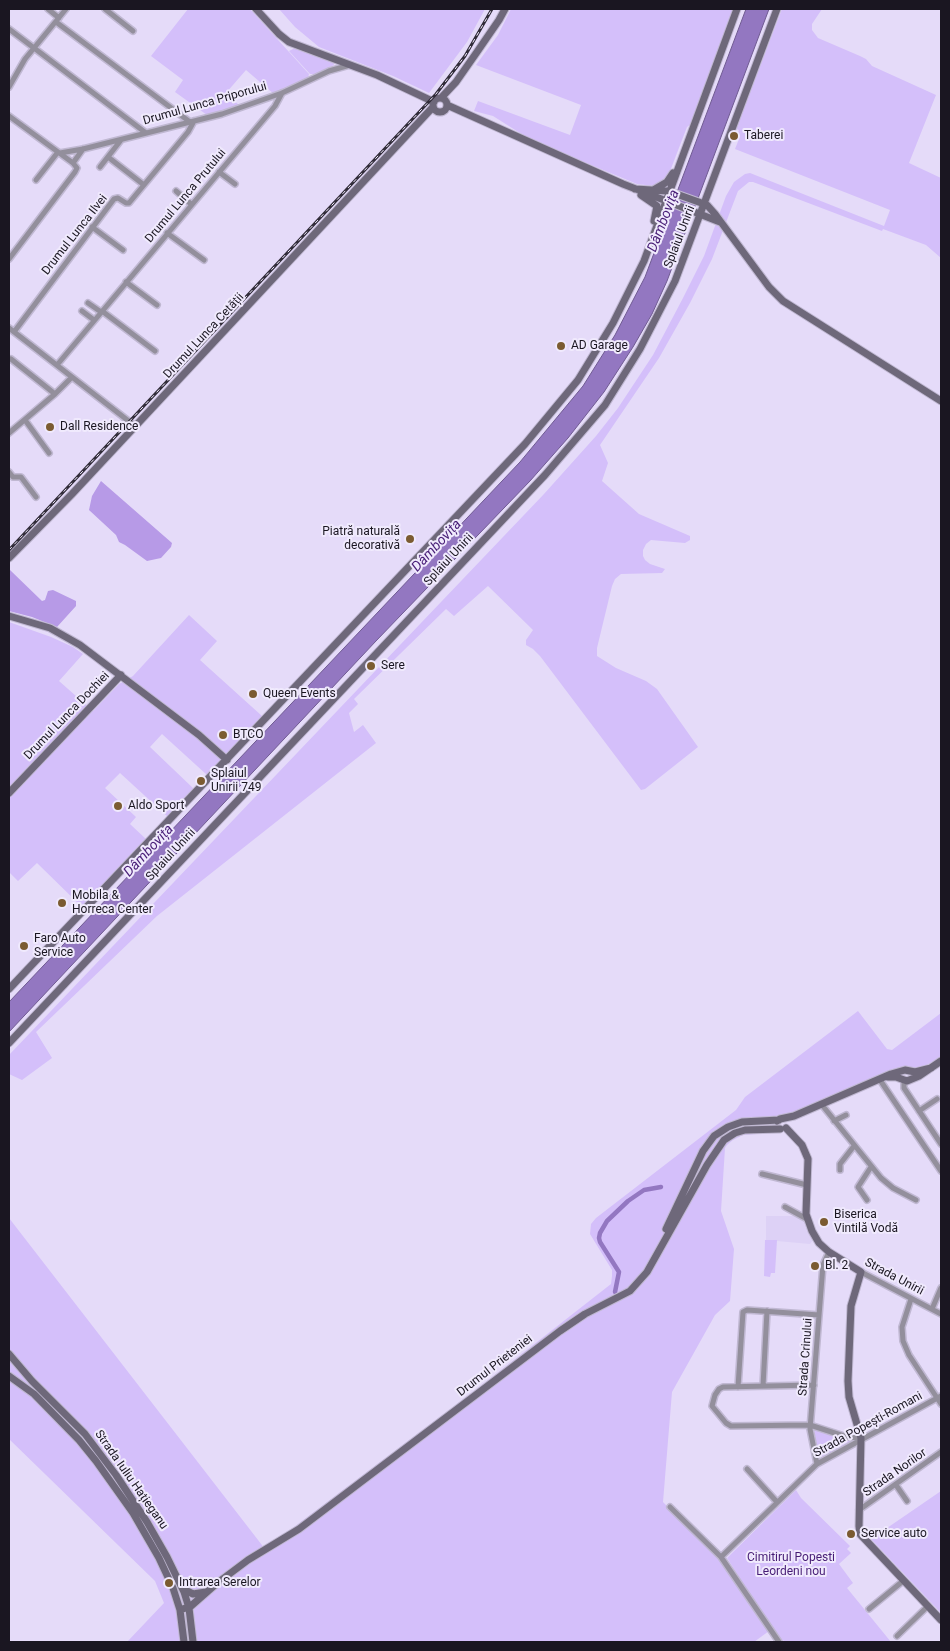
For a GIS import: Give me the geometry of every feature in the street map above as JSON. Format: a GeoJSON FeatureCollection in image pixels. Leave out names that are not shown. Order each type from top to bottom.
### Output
{"type":"FeatureCollection","features":[{"type":"Feature","properties":{"kind":"street"},"geometry":{"type":"LineString","coordinates":[[48,9],[58,20],[192,121]]}},
{"type":"Feature","properties":{"kind":"street"},"geometry":{"type":"LineString","coordinates":[[9,87],[21,64],[66,9]]}},
{"type":"Feature","properties":{"kind":"street"},"geometry":{"type":"LineString","coordinates":[[105,9],[133,31]]}},
{"type":"Feature","properties":{"kind":"street"},"geometry":{"type":"LineString","coordinates":[[256,9],[286,41],[382,77],[441,112],[445,103],[633,188],[698,213],[715,216]]}},
{"type":"Feature","properties":{"kind":"street","name":"Drumul Lunca Cetății"},"geometry":{"type":"LineString","coordinates":[[9,558],[72,494],[435,107],[437,99],[445,103],[456,82],[495,27],[505,9]]}},
{"type":"Feature","properties":{"kind":"street","name":"Splaiul Unirii"},"geometry":{"type":"LineString","coordinates":[[9,989],[525,444],[582,375],[632,288],[672,192],[692,131],[737,9]]}},
{"type":"Feature","properties":{"kind":"street","name":"Splaiul Unirii"},"geometry":{"type":"LineString","coordinates":[[9,1043],[538,482],[582,433],[615,390],[649,332],[675,281],[692,237],[698,213],[714,179],[777,9]]}},
{"type":"Feature","properties":{"kind":"street"},"geometry":{"type":"LineString","coordinates":[[9,29],[146,133]]}},
{"type":"Feature","properties":{"kind":"street","name":"Drumul Lunca Priporului"},"geometry":{"type":"LineString","coordinates":[[59,153],[83,149],[245,106],[282,93],[329,70],[352,65]]}},
{"type":"Feature","properties":{"kind":"street","name":"Drumul Lunca Prutului"},"geometry":{"type":"LineString","coordinates":[[57,365],[275,106],[282,93]]}},
{"type":"Feature","properties":{"kind":"street"},"geometry":{"type":"LineString","coordinates":[[9,116],[73,163],[76,170],[9,259]]}},
{"type":"Feature","properties":{"kind":"street","name":"Drumul Lunca Ilvei"},"geometry":{"type":"LineString","coordinates":[[11,330],[114,199],[118,198],[128,203],[188,132],[192,121]]}},
{"type":"Feature","properties":{"kind":"street"},"geometry":{"type":"LineString","coordinates":[[650,191],[664,184],[670,178],[686,139],[692,131]]}},
{"type":"Feature","properties":{"kind":"street"},"geometry":{"type":"LineString","coordinates":[[100,167],[121,139]]}},
{"type":"Feature","properties":{"kind":"street"},"geometry":{"type":"LineString","coordinates":[[73,163],[83,149]]}},
{"type":"Feature","properties":{"kind":"street"},"geometry":{"type":"LineString","coordinates":[[36,180],[59,153]]}},
{"type":"Feature","properties":{"kind":"street"},"geometry":{"type":"LineString","coordinates":[[108,158],[144,185]]}},
{"type":"Feature","properties":{"kind":"street"},"geometry":{"type":"LineString","coordinates":[[219,172],[235,184]]}},
{"type":"Feature","properties":{"kind":"street"},"geometry":{"type":"LineString","coordinates":[[714,179],[711,200],[715,216]]}},
{"type":"Feature","properties":{"kind":"street"},"geometry":{"type":"LineString","coordinates":[[633,188],[672,192],[702,203],[710,208],[769,286],[783,301],[941,401]]}},
{"type":"Feature","properties":{"kind":"street"},"geometry":{"type":"LineString","coordinates":[[633,188],[658,208],[650,233],[647,251]]}},
{"type":"Feature","properties":{"kind":"street"},"geometry":{"type":"LineString","coordinates":[[176,192],[191,204]]}},
{"type":"Feature","properties":{"kind":"street"},"geometry":{"type":"LineString","coordinates":[[692,237],[701,224],[715,216]]}},
{"type":"Feature","properties":{"kind":"street"},"geometry":{"type":"LineString","coordinates":[[92,227],[123,250]]}},
{"type":"Feature","properties":{"kind":"street"},"geometry":{"type":"LineString","coordinates":[[167,233],[204,260]]}},
{"type":"Feature","properties":{"kind":"street"},"geometry":{"type":"LineString","coordinates":[[126,282],[157,305]]}},
{"type":"Feature","properties":{"kind":"street"},"geometry":{"type":"LineString","coordinates":[[88,303],[156,351]]}},
{"type":"Feature","properties":{"kind":"street"},"geometry":{"type":"LineString","coordinates":[[82,311],[94,320]]}},
{"type":"Feature","properties":{"kind":"street"},"geometry":{"type":"LineString","coordinates":[[11,330],[135,426]]}},
{"type":"Feature","properties":{"kind":"street"},"geometry":{"type":"LineString","coordinates":[[11,359],[55,394]]}},
{"type":"Feature","properties":{"kind":"street"},"geometry":{"type":"LineString","coordinates":[[9,433],[72,377]]}},
{"type":"Feature","properties":{"kind":"street"},"geometry":{"type":"LineString","coordinates":[[25,420],[49,453]]}},
{"type":"Feature","properties":{"kind":"street"},"geometry":{"type":"LineString","coordinates":[[9,472],[13,477],[21,477],[36,497]]}},
{"type":"Feature","properties":{"kind":"street"},"geometry":{"type":"LineString","coordinates":[[9,616],[59,632],[90,651],[199,735],[227,760]]}},
{"type":"Feature","properties":{"kind":"street","name":"Drumul Lunca Dochiei"},"geometry":{"type":"LineString","coordinates":[[9,793],[121,675]]}},
{"type":"Feature","properties":{"kind":"street"},"geometry":{"type":"LineString","coordinates":[[783,1124],[794,1116],[882,1079],[923,1071],[932,1068],[941,1061]]}},
{"type":"Feature","properties":{"kind":"street"},"geometry":{"type":"LineString","coordinates":[[905,1076],[904,1088],[941,1144]]}},
{"type":"Feature","properties":{"kind":"street"},"geometry":{"type":"LineString","coordinates":[[882,1079],[941,1171]]}},
{"type":"Feature","properties":{"kind":"street"},"geometry":{"type":"LineString","coordinates":[[919,1111],[937,1099]]}},
{"type":"Feature","properties":{"kind":"street"},"geometry":{"type":"LineString","coordinates":[[822,1105],[871,1167],[893,1188],[916,1200]]}},
{"type":"Feature","properties":{"kind":"street"},"geometry":{"type":"LineString","coordinates":[[834,1121],[846,1115]]}},
{"type":"Feature","properties":{"kind":"street"},"geometry":{"type":"LineString","coordinates":[[660,1248],[674,1211],[710,1141],[718,1133],[732,1125],[768,1119],[783,1124],[799,1141],[806,1153],[808,1165],[807,1219],[785,1207]]}},
{"type":"Feature","properties":{"kind":"street","name":"Drumul Prieteniei"},"geometry":{"type":"LineString","coordinates":[[189,1608],[248,1560],[299,1529],[549,1338],[585,1314],[630,1291],[644,1276],[706,1165],[724,1140],[734,1133],[745,1130],[783,1124]]}},
{"type":"Feature","properties":{"kind":"street"},"geometry":{"type":"LineString","coordinates":[[840,1170],[840,1164],[854,1146]]}},
{"type":"Feature","properties":{"kind":"street"},"geometry":{"type":"LineString","coordinates":[[867,1200],[858,1187],[871,1167]]}},
{"type":"Feature","properties":{"kind":"street"},"geometry":{"type":"LineString","coordinates":[[762,1174],[808,1185]]}},
{"type":"Feature","properties":{"kind":"street","name":"Strada Unirii"},"geometry":{"type":"LineString","coordinates":[[807,1219],[814,1235],[828,1252],[861,1272],[941,1314]]}},
{"type":"Feature","properties":{"kind":"street","name":"Strada Crinului"},"geometry":{"type":"LineString","coordinates":[[817,1464],[810,1425],[823,1265],[828,1252]]}},
{"type":"Feature","properties":{"kind":"street"},"geometry":{"type":"LineString","coordinates":[[861,1272],[851,1306],[848,1381],[849,1397],[861,1438],[859,1529],[861,1536],[941,1620]]}},
{"type":"Feature","properties":{"kind":"street"},"geometry":{"type":"LineString","coordinates":[[932,1309],[941,1288]]}},
{"type":"Feature","properties":{"kind":"street"},"geometry":{"type":"LineString","coordinates":[[911,1299],[902,1327],[903,1341],[909,1355],[939,1397],[941,1404]]}},
{"type":"Feature","properties":{"kind":"street"},"geometry":{"type":"LineString","coordinates":[[738,1387],[742,1314],[745,1310],[819,1315]]}},
{"type":"Feature","properties":{"kind":"street"},"geometry":{"type":"LineString","coordinates":[[763,1386],[768,1311]]}},
{"type":"Feature","properties":{"kind":"street","name":"Strada Iuliu Hațieganu"},"geometry":{"type":"LineString","coordinates":[[9,1354],[32,1381],[72,1420],[107,1462],[147,1522],[183,1588],[189,1608],[193,1642]]}},
{"type":"Feature","properties":{"kind":"street"},"geometry":{"type":"LineString","coordinates":[[9,1360],[32,1381]]}},
{"type":"Feature","properties":{"kind":"street","name":"Strada Iuliu Hațieganu"},"geometry":{"type":"LineString","coordinates":[[9,1375],[52,1412],[79,1440],[115,1487],[141,1526],[160,1558],[173,1588],[180,1610],[184,1642]]}},
{"type":"Feature","properties":{"kind":"street"},"geometry":{"type":"LineString","coordinates":[[814,1385],[723,1387],[717,1392],[712,1404],[713,1408],[731,1426],[810,1425],[848,1437],[861,1438]]}},
{"type":"Feature","properties":{"kind":"street","name":"Strada Popești-Romani"},"geometry":{"type":"LineString","coordinates":[[721,1557],[817,1464],[861,1438],[939,1397]]}},
{"type":"Feature","properties":{"kind":"street","name":"Strada Norilor"},"geometry":{"type":"LineString","coordinates":[[860,1510],[941,1452]]}},
{"type":"Feature","properties":{"kind":"street"},"geometry":{"type":"LineString","coordinates":[[747,1469],[777,1502]]}},
{"type":"Feature","properties":{"kind":"street"},"geometry":{"type":"LineString","coordinates":[[896,1485],[907,1501]]}},
{"type":"Feature","properties":{"kind":"street"},"geometry":{"type":"LineString","coordinates":[[670,1506],[721,1557],[779,1642]]}},
{"type":"Feature","properties":{"kind":"street"},"geometry":{"type":"LineString","coordinates":[[869,1609],[904,1581]]}},
{"type":"Feature","properties":{"kind":"street"},"geometry":{"type":"LineString","coordinates":[[183,1588],[193,1594],[207,1592]]}},
{"type":"Feature","properties":{"kind":"street"},"geometry":{"type":"LineString","coordinates":[[897,1636],[928,1606]]}},
{"type":"Feature","properties":{"kind":"street"},"geometry":{"type":"LineString","coordinates":[[180,1610],[189,1608]]}},
{"type":"Feature","properties":{"kind":"shaded area"},"geometry":{"type":"Polygon","coordinates":[[[746,9],[769,9],[667,281],[652,314],[604,392],[568,438],[530,481],[376,641],[9,1032],[9,1002],[520,462],[583,386],[615,335],[645,277],[746,9]]]}},
{"type":"Feature","properties":{"kind":"shaded area"},"geometry":{"type":"Polygon","coordinates":[[[101,481],[172,543],[171,547],[161,558],[147,561],[119,542],[116,535],[89,510],[92,496],[101,481]]]}},
{"type":"Feature","properties":{"kind":"shaded area"},"geometry":{"type":"Polygon","coordinates":[[[9,569],[42,601],[45,600],[48,591],[53,590],[76,601],[76,606],[57,627],[32,617],[9,611],[9,569]]]}},
{"type":"Feature","properties":{"kind":"shaded area"},"geometry":{"type":"Polygon","coordinates":[[[766,1216],[797,1216],[804,1221],[813,1240],[810,1244],[766,1240],[766,1216]]]}},
{"type":"Feature","properties":{"kind":"green space"},"geometry":{"type":"Polygon","coordinates":[[[188,9],[250,9],[309,74],[308,78],[274,94],[246,70],[226,93],[240,106],[207,115],[175,92],[183,80],[151,56],[188,9]]]}},
{"type":"Feature","properties":{"kind":"green space"},"geometry":{"type":"Polygon","coordinates":[[[279,9],[485,9],[467,42],[429,93],[393,76],[319,47],[295,27],[279,9]]]}},
{"type":"Feature","properties":{"kind":"green space"},"geometry":{"type":"Polygon","coordinates":[[[511,9],[735,9],[691,124],[687,127],[667,179],[655,186],[637,184],[531,140],[493,116],[474,111],[478,101],[570,135],[581,105],[476,65],[498,35],[511,9]]]}},
{"type":"Feature","properties":{"kind":"green space"},"geometry":{"type":"Polygon","coordinates":[[[782,9],[822,9],[812,24],[812,30],[818,38],[860,56],[866,59],[872,66],[936,95],[909,163],[941,178],[941,258],[926,245],[883,229],[882,231],[749,182],[738,191],[712,259],[659,358],[600,445],[608,463],[602,481],[639,514],[690,536],[690,540],[685,543],[651,540],[643,550],[643,556],[650,564],[665,569],[662,573],[621,574],[615,579],[597,648],[597,656],[616,668],[646,681],[657,689],[698,747],[645,789],[641,790],[540,656],[526,645],[526,640],[533,630],[488,586],[454,616],[446,609],[354,699],[358,704],[349,713],[354,732],[363,725],[376,743],[157,916],[36,1032],[52,1058],[22,1080],[9,1074],[9,1055],[544,494],[596,436],[618,408],[653,355],[704,256],[726,196],[734,182],[745,174],[750,173],[884,226],[890,210],[735,149],[739,139],[736,137],[739,130],[736,129],[782,9]]]}},
{"type":"Feature","properties":{"kind":"green space"},"geometry":{"type":"Polygon","coordinates":[[[295,48],[333,62],[334,65],[315,74],[310,74],[289,51],[295,48]]]}},
{"type":"Feature","properties":{"kind":"green space"},"geometry":{"type":"Polygon","coordinates":[[[189,615],[217,641],[200,660],[262,716],[207,775],[162,734],[150,747],[194,789],[168,817],[120,773],[105,788],[136,817],[130,824],[147,840],[83,908],[37,863],[18,881],[9,872],[9,622],[51,637],[83,654],[59,681],[93,711],[119,684],[133,676],[189,615]]]}},
{"type":"Feature","properties":{"kind":"green space"},"geometry":{"type":"Polygon","coordinates":[[[858,1011],[887,1049],[892,1050],[941,1013],[941,1057],[916,1071],[905,1068],[792,1116],[778,1118],[772,1116],[769,1122],[782,1132],[743,1135],[727,1145],[725,1148],[721,1211],[734,1249],[730,1301],[715,1315],[672,1392],[663,1502],[721,1561],[769,1631],[754,1642],[127,1642],[164,1603],[155,1581],[9,1439],[9,1218],[265,1549],[482,1385],[611,1284],[612,1270],[590,1234],[591,1224],[596,1218],[736,1110],[745,1097],[858,1011]]]}},
{"type":"Feature","properties":{"kind":"green space"},"geometry":{"type":"Polygon","coordinates":[[[765,1240],[777,1240],[775,1273],[771,1273],[770,1277],[764,1276],[765,1240]]]}},
{"type":"Feature","properties":{"kind":"green space"},"geometry":{"type":"Polygon","coordinates":[[[815,1429],[851,1441],[819,1458],[815,1429]]]}},
{"type":"Feature","properties":{"kind":"green space","name":"Cimitirul Popesti Leordeni nou"},"geometry":{"type":"Polygon","coordinates":[[[796,1490],[801,1498],[850,1546],[847,1549],[851,1553],[839,1564],[853,1583],[847,1588],[891,1642],[788,1642],[781,1640],[727,1558],[796,1490]]]}},
{"type":"Feature","properties":{"kind":"green space"},"geometry":{"type":"Polygon","coordinates":[[[941,1491],[941,1613],[871,1539],[941,1491]]]}},
{"type":"Feature","properties":{"kind":"waterway"},"geometry":{"type":"LineString","coordinates":[[615,1292],[619,1272],[600,1242],[600,1233],[607,1221],[628,1201],[644,1190],[661,1187]]}},
{"type":"Feature","properties":{"kind":"railway"},"geometry":{"type":"LineString","coordinates":[[9,550],[436,94],[465,56],[492,9]]}},
{"type":"Feature","properties":{"kind":"place","name":"Taberei"},"geometry":{"type":"Point","coordinates":[734,136]}},
{"type":"Feature","properties":{"kind":"place","name":"AD Garage"},"geometry":{"type":"Point","coordinates":[561,346]}},
{"type":"Feature","properties":{"kind":"place","name":"Dall Residence"},"geometry":{"type":"Point","coordinates":[50,427]}},
{"type":"Feature","properties":{"kind":"place","name":"Piatră naturală decorativă"},"geometry":{"type":"Point","coordinates":[410,539]}},
{"type":"Feature","properties":{"kind":"place","name":"Sere"},"geometry":{"type":"Point","coordinates":[371,666]}},
{"type":"Feature","properties":{"kind":"place","name":"Queen Events"},"geometry":{"type":"Point","coordinates":[253,694]}},
{"type":"Feature","properties":{"kind":"place","name":"BTCO"},"geometry":{"type":"Point","coordinates":[223,735]}},
{"type":"Feature","properties":{"kind":"place","name":"Splaiul Unirii 749"},"geometry":{"type":"Point","coordinates":[201,781]}},
{"type":"Feature","properties":{"kind":"place","name":"Aldo Sport"},"geometry":{"type":"Point","coordinates":[118,806]}},
{"type":"Feature","properties":{"kind":"place","name":"Mobila & Horreca Center"},"geometry":{"type":"Point","coordinates":[62,903]}},
{"type":"Feature","properties":{"kind":"place","name":"Faro Auto Service"},"geometry":{"type":"Point","coordinates":[24,946]}},
{"type":"Feature","properties":{"kind":"place","name":"Biserica Vintilă Vodă"},"geometry":{"type":"Point","coordinates":[824,1222]}},
{"type":"Feature","properties":{"kind":"place","name":"Bl. 2"},"geometry":{"type":"Point","coordinates":[815,1266]}},
{"type":"Feature","properties":{"kind":"place","name":"Service auto"},"geometry":{"type":"Point","coordinates":[851,1534]}},
{"type":"Feature","properties":{"kind":"place","name":"Intrarea Serelor"},"geometry":{"type":"Point","coordinates":[169,1583]}},
{"type":"Feature","properties":{"kind":"water label","name":"Dâmbovița"},"geometry":{"type":"Point","coordinates":[664,221]}},
{"type":"Feature","properties":{"kind":"water label","name":"Dâmbovița"},"geometry":{"type":"Point","coordinates":[437,546]}},
{"type":"Feature","properties":{"kind":"water label","name":"Dâmbovița"},"geometry":{"type":"Point","coordinates":[149,851]}}]}
